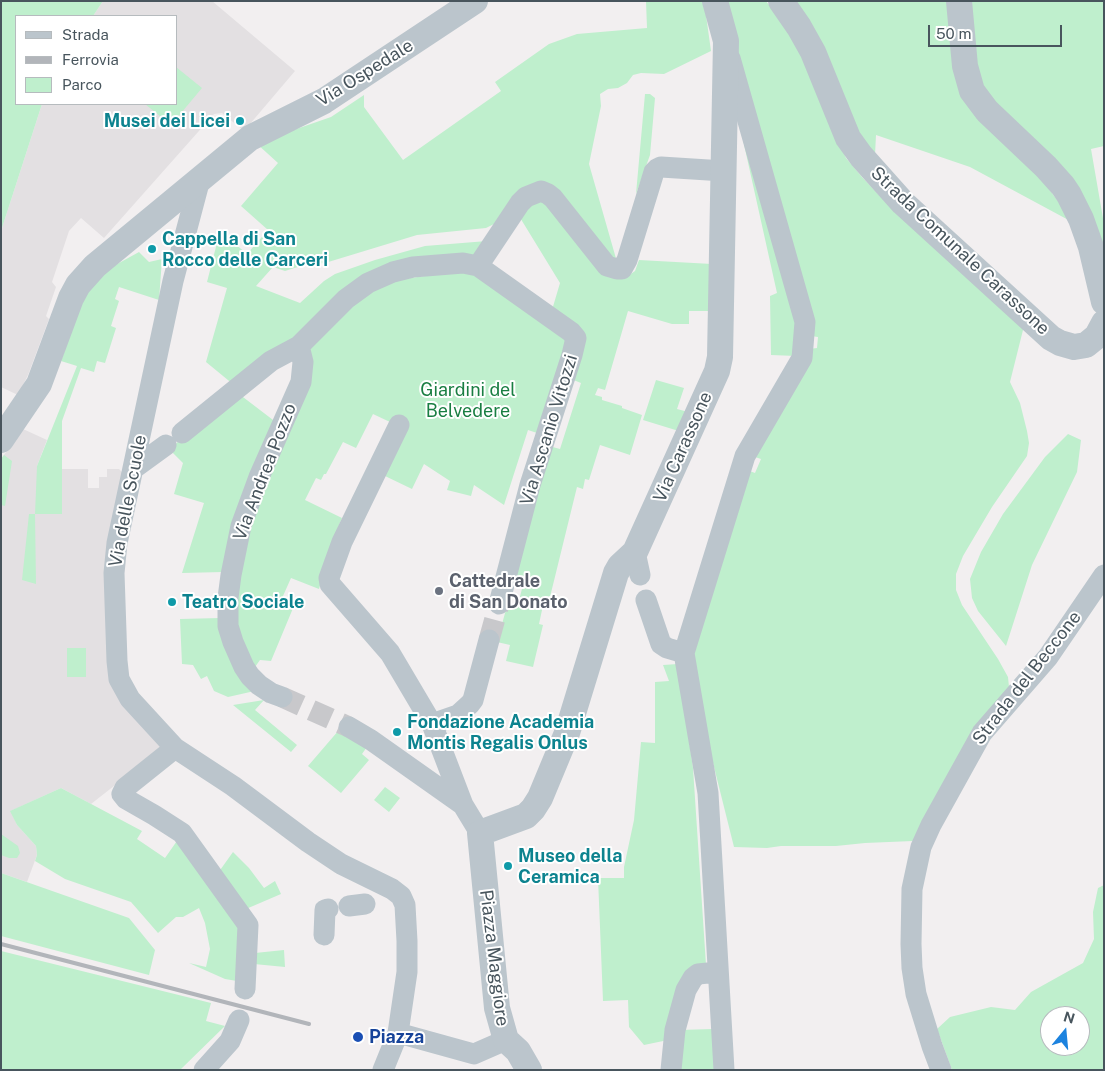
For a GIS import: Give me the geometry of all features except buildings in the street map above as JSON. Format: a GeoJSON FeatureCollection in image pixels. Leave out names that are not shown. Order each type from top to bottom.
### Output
{"type":"FeatureCollection","features":[{"type":"Feature","properties":{"kind":"street","name":"Via Ospedale"},"geometry":{"type":"LineString","coordinates":[[1,440],[39,384],[70,298],[78,285],[95,266],[250,138],[324,101],[475,1]]}},
{"type":"Feature","properties":{"kind":"street","name":"Via Carassone"},"geometry":{"type":"LineString","coordinates":[[480,833],[526,816],[540,798],[567,733],[616,573],[620,566],[637,563],[719,364],[726,41],[715,1]]}},
{"type":"Feature","properties":{"kind":"street","name":"Strada Comunale Carassone"},"geometry":{"type":"LineString","coordinates":[[781,1],[813,52],[848,138],[860,156],[903,203],[1046,333],[1060,343],[1074,348],[1086,345],[1098,336],[1104,323]]}},
{"type":"Feature","properties":{"kind":"street"},"geometry":{"type":"LineString","coordinates":[[959,1],[965,66],[972,92],[995,120],[1046,167],[1063,186],[1075,206],[1087,233],[1098,270],[1104,302]]}},
{"type":"Feature","properties":{"kind":"street"},"geometry":{"type":"LineString","coordinates":[[724,1070],[708,793],[684,653],[745,456],[802,358],[806,322],[726,41]]}},
{"type":"Feature","properties":{"kind":"street"},"geometry":{"type":"LineString","coordinates":[[478,266],[520,203],[526,197],[540,191],[553,198],[607,266],[617,269],[622,268],[627,260],[654,172],[657,169],[724,171]]}},
{"type":"Feature","properties":{"kind":"street","name":"Via delle Scuole"},"geometry":{"type":"LineString","coordinates":[[200,180],[172,281],[115,558],[117,667],[121,684],[130,699],[175,748],[233,786],[335,860],[399,894]]}},
{"type":"Feature","properties":{"kind":"street","name":"Via Ascanio Vitozzi"},"geometry":{"type":"LineString","coordinates":[[132,469],[174,439],[271,361],[299,346],[346,299],[376,279],[398,270],[431,265],[463,263],[478,266],[571,332],[576,338],[530,485],[499,604]]}},
{"type":"Feature","properties":{"kind":"street","name":"Via Andrea Pozzo"},"geometry":{"type":"LineString","coordinates":[[282,698],[260,685],[244,667],[228,626],[228,598],[230,575],[241,526],[259,477],[300,382],[303,362],[299,346]]}},
{"type":"Feature","properties":{"kind":"street"},"geometry":{"type":"LineString","coordinates":[[399,425],[342,542],[329,580],[332,588],[390,653],[432,724],[463,805],[480,833]]}},
{"type":"Feature","properties":{"kind":"street","name":"Strada del Beccone"},"geometry":{"type":"LineString","coordinates":[[941,1070],[916,994],[912,968],[912,889],[921,847],[931,825],[982,733],[1048,657],[1104,575]]}},
{"type":"Feature","properties":{"kind":"street"},"geometry":{"type":"LineString","coordinates":[[646,600],[661,644],[667,648],[684,653]]}},
{"type":"Feature","properties":{"kind":"street"},"geometry":{"type":"LineString","coordinates":[[432,724],[458,715],[473,700],[489,640]]}},
{"type":"Feature","properties":{"kind":"street"},"geometry":{"type":"LineString","coordinates":[[349,727],[371,740],[463,805]]}},
{"type":"Feature","properties":{"kind":"street"},"geometry":{"type":"LineString","coordinates":[[175,748],[125,788],[122,794],[126,799],[182,834],[248,925],[244,989]]}},
{"type":"Feature","properties":{"kind":"street","name":"Piazza Maggiore"},"geometry":{"type":"LineString","coordinates":[[398,1033],[474,1065],[506,1040],[497,1008],[480,833]]}},
{"type":"Feature","properties":{"kind":"street"},"geometry":{"type":"LineString","coordinates":[[363,904],[399,894],[405,907],[408,956],[398,1033],[383,1070]]}},
{"type":"Feature","properties":{"kind":"street"},"geometry":{"type":"LineString","coordinates":[[324,935],[324,910],[328,909]]}},
{"type":"Feature","properties":{"kind":"street"},"geometry":{"type":"LineString","coordinates":[[671,1070],[675,1030],[686,990],[693,978],[698,974],[718,972]]}},
{"type":"Feature","properties":{"kind":"street"},"geometry":{"type":"LineString","coordinates":[[204,1070],[230,1041],[239,1020]]}},
{"type":"Feature","properties":{"kind":"street"},"geometry":{"type":"LineString","coordinates":[[506,1040],[518,1050],[529,1070]]}},
{"type":"Feature","properties":{"kind":"shaded area"},"geometry":{"type":"Polygon","coordinates":[[[103,1],[212,1],[295,71],[244,131],[222,113],[214,114],[104,238],[81,218],[69,231],[52,282],[56,287],[46,316],[49,319],[28,375],[18,395],[1,387],[1,231],[42,105],[178,105],[178,15],[94,15],[103,1]]]}},
{"type":"Feature","properties":{"kind":"shaded area"},"geometry":{"type":"Polygon","coordinates":[[[23,429],[47,440],[37,466],[62,469],[88,469],[88,488],[99,488],[99,477],[107,477],[107,469],[119,469],[124,474],[109,658],[165,746],[91,804],[61,788],[11,811],[17,825],[36,846],[37,855],[27,882],[1,873],[1,459],[23,429]]]}},
{"type":"Feature","properties":{"kind":"green space"},"geometry":{"type":"Polygon","coordinates":[[[1,1],[103,1],[94,15],[15,15],[15,105],[42,105],[1,231],[1,1]]]}},
{"type":"Feature","properties":{"kind":"green space"},"geometry":{"type":"Polygon","coordinates":[[[646,1],[704,1],[711,51],[664,74],[641,73],[633,75],[627,83],[618,88],[608,89],[600,94],[601,106],[589,164],[617,262],[553,189],[486,228],[417,235],[325,263],[304,265],[285,271],[273,267],[256,286],[300,303],[324,281],[335,274],[375,260],[425,246],[487,241],[476,259],[417,261],[299,339],[234,385],[206,362],[227,288],[207,282],[220,231],[247,254],[268,230],[241,206],[278,163],[256,143],[331,117],[364,95],[364,107],[403,160],[501,91],[495,82],[549,44],[577,34],[647,28],[646,1]]]}},
{"type":"Feature","properties":{"kind":"green space"},"geometry":{"type":"Polygon","coordinates":[[[725,1],[766,1],[783,24],[800,53],[846,158],[893,210],[1024,326],[1010,382],[1020,403],[1027,431],[1029,443],[1027,456],[992,507],[963,556],[956,574],[956,590],[962,605],[998,659],[1008,677],[1009,687],[913,841],[836,846],[734,847],[711,755],[692,651],[747,470],[755,473],[761,459],[752,456],[809,349],[817,348],[818,337],[811,336],[725,1]]]}},
{"type":"Feature","properties":{"kind":"green space"},"geometry":{"type":"Polygon","coordinates":[[[792,1],[952,1],[957,64],[1074,223],[970,167],[876,135],[875,155],[860,135],[792,1]]]}},
{"type":"Feature","properties":{"kind":"green space"},"geometry":{"type":"Polygon","coordinates":[[[967,1],[1104,1],[1104,146],[1091,149],[1104,224],[1104,263],[981,92],[967,1]]]}},
{"type":"Feature","properties":{"kind":"green space"},"geometry":{"type":"Polygon","coordinates":[[[178,69],[202,88],[171,125],[146,105],[178,105],[178,69]]]}},
{"type":"Feature","properties":{"kind":"green space"},"geometry":{"type":"Polygon","coordinates":[[[645,94],[650,94],[655,98],[650,155],[636,194],[645,94]]]}},
{"type":"Feature","properties":{"kind":"green space"},"geometry":{"type":"Polygon","coordinates":[[[739,122],[799,324],[796,356],[771,355],[770,296],[777,293],[739,122]]]}},
{"type":"Feature","properties":{"kind":"green space"},"geometry":{"type":"Polygon","coordinates":[[[541,198],[625,278],[635,271],[639,260],[712,264],[712,311],[689,311],[689,324],[672,324],[628,311],[605,390],[598,388],[595,395],[602,397],[602,400],[642,415],[630,455],[600,445],[589,480],[585,479],[583,489],[577,487],[550,597],[545,596],[539,624],[543,625],[533,667],[506,661],[510,645],[497,642],[507,606],[517,608],[523,585],[513,582],[549,446],[560,449],[581,383],[571,379],[582,343],[552,310],[560,283],[519,216],[541,198]]]}},
{"type":"Feature","properties":{"kind":"green space"},"geometry":{"type":"Polygon","coordinates":[[[139,252],[149,262],[162,259],[159,300],[119,287],[115,299],[119,301],[111,326],[116,328],[105,363],[97,361],[94,372],[81,368],[62,421],[62,514],[35,514],[37,466],[77,366],[61,361],[84,296],[110,268],[139,252]]]}},
{"type":"Feature","properties":{"kind":"green space","name":"Giardini del Belvedere"},"geometry":{"type":"Polygon","coordinates":[[[469,270],[570,339],[540,434],[528,430],[504,505],[474,485],[471,496],[447,490],[450,481],[424,464],[412,489],[385,476],[390,422],[373,414],[356,448],[343,442],[326,474],[324,474],[321,480],[316,478],[305,500],[342,518],[334,537],[319,589],[291,578],[283,596],[296,601],[271,661],[260,660],[255,667],[236,631],[240,560],[305,346],[381,282],[469,270]]]}},
{"type":"Feature","properties":{"kind":"green space"},"geometry":{"type":"Polygon","coordinates":[[[656,380],[684,388],[677,409],[692,413],[682,432],[643,420],[656,380]]]}},
{"type":"Feature","properties":{"kind":"green space"},"geometry":{"type":"Polygon","coordinates":[[[239,394],[277,423],[223,572],[182,573],[204,503],[174,494],[183,463],[169,449],[239,394]]]}},
{"type":"Feature","properties":{"kind":"green space"},"geometry":{"type":"Polygon","coordinates":[[[1068,434],[1081,440],[1077,472],[1032,565],[1006,646],[978,611],[972,598],[970,579],[981,552],[1003,514],[1045,457],[1068,434]]]}},
{"type":"Feature","properties":{"kind":"green space"},"geometry":{"type":"Polygon","coordinates":[[[4,455],[12,461],[5,506],[1,505],[1,459],[4,455]]]}},
{"type":"Feature","properties":{"kind":"green space"},"geometry":{"type":"Polygon","coordinates":[[[29,514],[35,514],[36,584],[22,580],[29,514]]]}},
{"type":"Feature","properties":{"kind":"green space"},"geometry":{"type":"Polygon","coordinates":[[[220,618],[259,690],[228,697],[214,691],[207,676],[201,679],[193,665],[182,664],[180,619],[220,618]]]}},
{"type":"Feature","properties":{"kind":"green space"},"geometry":{"type":"Polygon","coordinates":[[[67,648],[86,648],[86,677],[67,677],[67,648]]]}},
{"type":"Feature","properties":{"kind":"green space"},"geometry":{"type":"Polygon","coordinates":[[[678,664],[693,768],[706,965],[668,1040],[644,1045],[629,1027],[628,1000],[603,1001],[598,878],[624,878],[624,867],[634,820],[641,742],[655,743],[655,682],[669,681],[663,665],[678,664]]]}},
{"type":"Feature","properties":{"kind":"green space"},"geometry":{"type":"Polygon","coordinates":[[[264,700],[255,710],[297,745],[291,752],[233,705],[264,700]]]}},
{"type":"Feature","properties":{"kind":"green space"},"geometry":{"type":"Polygon","coordinates":[[[339,730],[369,744],[362,754],[369,760],[341,793],[308,766],[339,730]]]}},
{"type":"Feature","properties":{"kind":"green space"},"geometry":{"type":"Polygon","coordinates":[[[385,787],[400,798],[389,812],[374,800],[385,787]]]}},
{"type":"Feature","properties":{"kind":"green space"},"geometry":{"type":"Polygon","coordinates":[[[61,788],[142,831],[137,839],[165,858],[179,838],[240,925],[237,981],[225,979],[189,963],[206,967],[210,949],[205,923],[199,908],[183,917],[176,917],[158,933],[131,902],[65,879],[35,861],[37,855],[36,846],[17,825],[10,811],[61,788]]]}},
{"type":"Feature","properties":{"kind":"green space"},"geometry":{"type":"Polygon","coordinates":[[[1,834],[18,846],[20,853],[17,858],[1,855],[1,834]]]}},
{"type":"Feature","properties":{"kind":"green space"},"geometry":{"type":"Polygon","coordinates":[[[233,852],[249,868],[264,888],[275,881],[281,894],[246,909],[218,873],[233,852]]]}},
{"type":"Feature","properties":{"kind":"green space"},"geometry":{"type":"Polygon","coordinates":[[[1,873],[129,918],[155,950],[149,975],[1,936],[1,873]]]}},
{"type":"Feature","properties":{"kind":"green space"},"geometry":{"type":"Polygon","coordinates":[[[1104,885],[1104,1070],[952,1070],[937,1029],[950,1017],[991,1007],[1015,1010],[1031,992],[1083,963],[1094,939],[1093,912],[1098,888],[1104,885]]]}},
{"type":"Feature","properties":{"kind":"green space"},"geometry":{"type":"Polygon","coordinates":[[[284,950],[285,967],[254,964],[255,953],[284,950]]]}},
{"type":"Feature","properties":{"kind":"green space"},"geometry":{"type":"Polygon","coordinates":[[[1,951],[211,1003],[206,1021],[225,1026],[180,1070],[1,1070],[1,951]]]}},
{"type":"Feature","properties":{"kind":"green space"},"geometry":{"type":"Polygon","coordinates":[[[713,1029],[716,1070],[676,1070],[679,1030],[713,1029]]]}},
{"type":"Feature","properties":{"kind":"tunnel"},"geometry":{"type":"LineString","coordinates":[[489,640],[499,604]]}},
{"type":"Feature","properties":{"kind":"tunnel"},"geometry":{"type":"LineString","coordinates":[[282,697],[349,727]]}},
{"type":"Feature","properties":{"kind":"railway"},"geometry":{"type":"LineString","coordinates":[[1,944],[309,1024]]}},
{"type":"Feature","properties":{"kind":"place","name":"Musei dei Licei"},"geometry":{"type":"Point","coordinates":[240,121]}},
{"type":"Feature","properties":{"kind":"place","name":"Cappella di San Rocco delle Carceri"},"geometry":{"type":"Point","coordinates":[152,249]}},
{"type":"Feature","properties":{"kind":"place","name":"Cattedrale di San Donato"},"geometry":{"type":"Point","coordinates":[439,591]}},
{"type":"Feature","properties":{"kind":"place","name":"Teatro Sociale"},"geometry":{"type":"Point","coordinates":[172,602]}},
{"type":"Feature","properties":{"kind":"place","name":"Fondazione Academia Montis Regalis Onlus"},"geometry":{"type":"Point","coordinates":[397,732]}},
{"type":"Feature","properties":{"kind":"place","name":"Museo della Ceramica"},"geometry":{"type":"Point","coordinates":[508,866]}},
{"type":"Feature","properties":{"kind":"place","name":"Piazza"},"geometry":{"type":"Point","coordinates":[358,1037]}}]}
